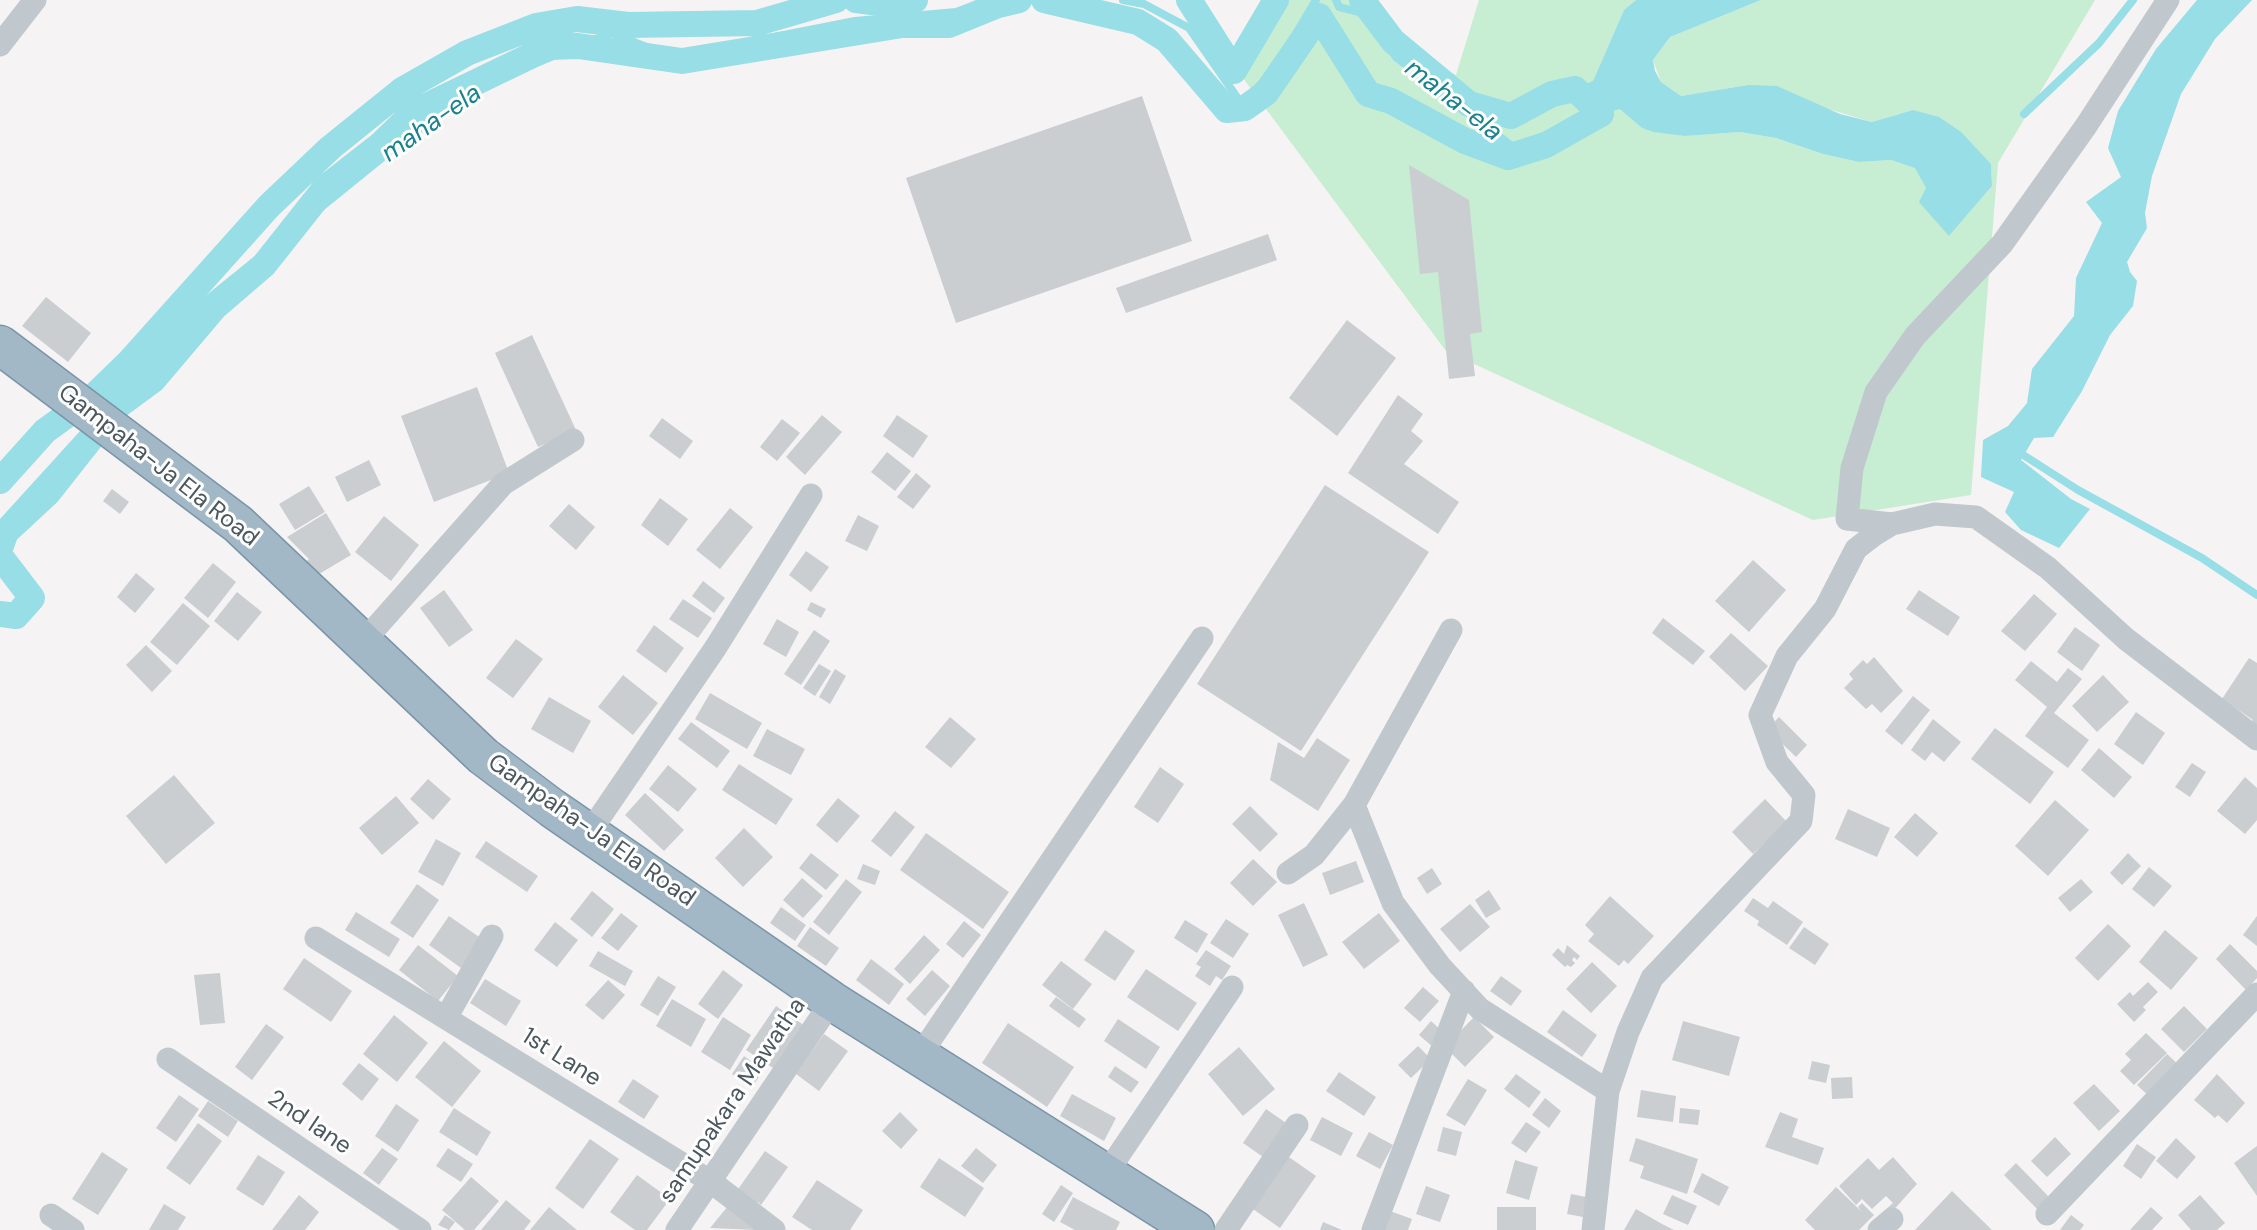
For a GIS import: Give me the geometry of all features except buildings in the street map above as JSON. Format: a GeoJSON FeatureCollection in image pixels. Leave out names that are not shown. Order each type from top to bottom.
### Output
{"type":"FeatureCollection","features":[{"type":"Feature","properties":{"kind":"highway","name":"Gampaha-Ja Ela Road"},"geometry":{"type":"LineString","coordinates":[[0,345],[237,524],[483,756],[589,833],[832,1001],[1106,1174],[1170,1224]]}},
{"type":"Feature","properties":{"kind":"street"},"geometry":{"type":"LineString","coordinates":[[0,45],[35,0]]}},
{"type":"Feature","properties":{"kind":"street"},"geometry":{"type":"LineString","coordinates":[[2168,0],[2086,126],[2002,244],[1915,335],[1876,392],[1852,468],[1847,519],[1892,524],[1935,514],[1976,517],[2048,568],[2126,639],[2257,739]]}},
{"type":"Feature","properties":{"kind":"street"},"geometry":{"type":"LineString","coordinates":[[363,642],[503,485],[573,440]]}},
{"type":"Feature","properties":{"kind":"street"},"geometry":{"type":"LineString","coordinates":[[589,833],[716,647],[811,495]]}},
{"type":"Feature","properties":{"kind":"street"},"geometry":{"type":"LineString","coordinates":[[1593,1230],[1608,1090],[1652,978],[1801,821],[1804,795],[1777,761],[1760,715],[1787,656],[1825,609],[1856,549],[1892,524]]}},
{"type":"Feature","properties":{"kind":"street"},"geometry":{"type":"LineString","coordinates":[[1288,873],[1314,855],[1354,805],[1451,629]]}},
{"type":"Feature","properties":{"kind":"street"},"geometry":{"type":"LineString","coordinates":[[920,1055],[1202,638]]}},
{"type":"Feature","properties":{"kind":"street"},"geometry":{"type":"LineString","coordinates":[[1354,805],[1393,903],[1440,966],[1480,1009],[1608,1090]]}},
{"type":"Feature","properties":{"kind":"street"},"geometry":{"type":"LineString","coordinates":[[446,1018],[492,936]]}},
{"type":"Feature","properties":{"kind":"street","name":"1st Lane"},"geometry":{"type":"LineString","coordinates":[[316,938],[710,1181],[774,1230]]}},
{"type":"Feature","properties":{"kind":"street"},"geometry":{"type":"LineString","coordinates":[[1106,1174],[1232,987]]}},
{"type":"Feature","properties":{"kind":"street"},"geometry":{"type":"LineString","coordinates":[[1373,1230],[1464,991]]}},
{"type":"Feature","properties":{"kind":"street"},"geometry":{"type":"LineString","coordinates":[[2047,1214],[2257,994]]}},
{"type":"Feature","properties":{"kind":"street","name":"samupakara Mawatha"},"geometry":{"type":"LineString","coordinates":[[677,1230],[832,1001]]}},
{"type":"Feature","properties":{"kind":"street","name":"2nd lane"},"geometry":{"type":"LineString","coordinates":[[168,1059],[420,1230]]}},
{"type":"Feature","properties":{"kind":"street"},"geometry":{"type":"LineString","coordinates":[[1226,1230],[1297,1125]]}},
{"type":"Feature","properties":{"kind":"street"},"geometry":{"type":"LineString","coordinates":[[51,1215],[73,1230]]}},
{"type":"Feature","properties":{"kind":"green space"},"geometry":{"type":"Polygon","coordinates":[[[1277,0],[1365,0],[1393,41],[1456,75],[1479,0],[1636,0],[1624,10],[1593,81],[1642,128],[1685,136],[1740,132],[1776,138],[1823,154],[1859,162],[1891,160],[1916,168],[1949,236],[1992,186],[1991,164],[1975,149],[1913,110],[1872,122],[1748,85],[1681,96],[1661,82],[1653,60],[1670,37],[1761,0],[2095,0],[1998,163],[1971,495],[1813,520],[1446,351],[1237,70],[1277,0]]]}},
{"type":"Feature","properties":{"kind":"water"},"geometry":{"type":"Polygon","coordinates":[[[1636,0],[1761,0],[1670,37],[1653,60],[1655,71],[1661,82],[1681,96],[1748,85],[1777,86],[1840,114],[1872,122],[1913,110],[1939,117],[1961,132],[1991,164],[1992,186],[1949,236],[1919,202],[1926,188],[1915,168],[1891,160],[1859,162],[1823,154],[1776,138],[1740,132],[1685,136],[1654,132],[1642,128],[1620,109],[1601,114],[1575,89],[1593,81],[1624,10],[1636,0]]]}},
{"type":"Feature","properties":{"kind":"water"},"geometry":{"type":"Polygon","coordinates":[[[2197,0],[2252,0],[2215,39],[2181,94],[2152,176],[2145,213],[2147,228],[2127,262],[2137,281],[2133,306],[2110,335],[2082,391],[2053,437],[2034,438],[2021,460],[2071,499],[2090,509],[2059,548],[2021,530],[2005,512],[2014,492],[1981,477],[1983,440],[2008,426],[2027,403],[2032,369],[2074,316],[2076,278],[2102,223],[2086,202],[2121,177],[2108,148],[2118,111],[2156,49],[2197,0]]]}},
{"type":"Feature","properties":{"kind":"waterway"},"geometry":{"type":"LineString","coordinates":[[0,481],[45,431],[96,394],[130,361],[269,206],[330,148],[402,90],[467,53],[536,26],[577,19],[628,25],[757,23],[836,0]]}},
{"type":"Feature","properties":{"kind":"waterway"},"geometry":{"type":"LineString","coordinates":[[856,0],[902,6],[915,0]]}},
{"type":"Feature","properties":{"kind":"waterway","name":"maha-ela"},"geometry":{"type":"LineString","coordinates":[[104,410],[198,307],[403,141],[496,79],[611,33],[672,57],[855,21],[956,12],[991,0]]}},
{"type":"Feature","properties":{"kind":"waterway"},"geometry":{"type":"LineString","coordinates":[[0,548],[6,532],[48,493],[115,408],[153,380],[214,308],[264,265],[325,188],[380,145],[414,112],[549,47],[578,46],[682,61],[902,25],[949,25],[998,5],[1019,0]]}},
{"type":"Feature","properties":{"kind":"waterway"},"geometry":{"type":"LineString","coordinates":[[1044,0],[1138,22],[1167,40],[1227,110],[1245,108],[1266,93],[1319,16],[1368,94],[1391,101],[1465,141],[1508,157],[1546,145],[1601,114],[1575,89],[1552,94],[1511,116],[1469,104],[1393,41],[1362,0]]}},
{"type":"Feature","properties":{"kind":"waterway","name":"maha-ela"},"geometry":{"type":"LineString","coordinates":[[1123,0],[1144,4],[1189,28],[1241,103],[1272,74],[1316,0]]}},
{"type":"Feature","properties":{"kind":"waterway"},"geometry":{"type":"LineString","coordinates":[[1189,0],[1234,71],[1276,0]]}},
{"type":"Feature","properties":{"kind":"waterway","name":"maha-ela"},"geometry":{"type":"LineString","coordinates":[[1336,0],[1339,7],[1366,14],[1396,57],[1513,147],[1560,130],[1605,105]]}},
{"type":"Feature","properties":{"kind":"waterway"},"geometry":{"type":"LineString","coordinates":[[2024,114],[2099,43],[2133,0]]}},
{"type":"Feature","properties":{"kind":"waterway","name":"maha-ela"},"geometry":{"type":"LineString","coordinates":[[0,525],[91,425]]}},
{"type":"Feature","properties":{"kind":"waterway"},"geometry":{"type":"LineString","coordinates":[[2017,451],[2078,490],[2202,558],[2257,595]]}},
{"type":"Feature","properties":{"kind":"waterway"},"geometry":{"type":"LineString","coordinates":[[0,556],[32,598],[16,616],[0,614]]}}]}
